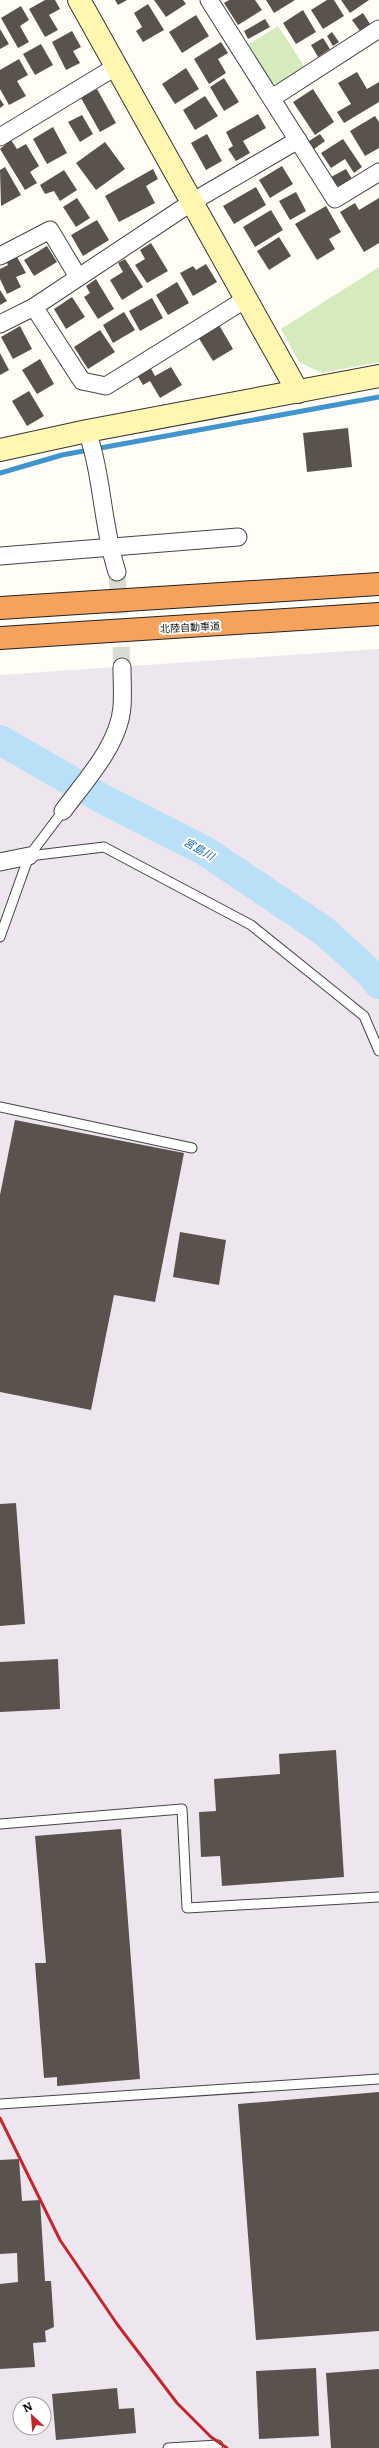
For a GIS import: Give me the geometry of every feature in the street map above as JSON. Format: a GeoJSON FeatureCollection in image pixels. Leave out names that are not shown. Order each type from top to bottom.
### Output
{"type":"FeatureCollection","features":[{"type":"Feature","properties":{"kind":"highway"},"geometry":{"type":"LineString","coordinates":[[0,608],[379,584]]}},
{"type":"Feature","properties":{"kind":"highway","name":"北陸自動車道"},"geometry":{"type":"LineString","coordinates":[[0,638],[379,614]]}},
{"type":"Feature","properties":{"kind":"street"},"geometry":{"type":"LineString","coordinates":[[79,0],[298,392]]}},
{"type":"Feature","properties":{"kind":"street"},"geometry":{"type":"LineString","coordinates":[[209,0],[335,199],[379,172]]}},
{"type":"Feature","properties":{"kind":"street"},"geometry":{"type":"LineString","coordinates":[[272,98],[379,29]]}},
{"type":"Feature","properties":{"kind":"street"},"geometry":{"type":"LineString","coordinates":[[0,136],[117,66]]}},
{"type":"Feature","properties":{"kind":"street"},"geometry":{"type":"LineString","coordinates":[[0,324],[34,307],[192,202],[298,140]]}},
{"type":"Feature","properties":{"kind":"street"},"geometry":{"type":"LineString","coordinates":[[0,256],[50,230],[78,277]]}},
{"type":"Feature","properties":{"kind":"street"},"geometry":{"type":"LineString","coordinates":[[34,307],[82,381],[106,386],[246,299]]}},
{"type":"Feature","properties":{"kind":"street"},"geometry":{"type":"LineString","coordinates":[[0,450],[379,376]]}},
{"type":"Feature","properties":{"kind":"street"},"geometry":{"type":"LineString","coordinates":[[86,432],[94,451],[108,546],[117,572]]}},
{"type":"Feature","properties":{"kind":"street"},"geometry":{"type":"LineString","coordinates":[[0,556],[108,546],[238,537]]}},
{"type":"Feature","properties":{"kind":"street"},"geometry":{"type":"LineString","coordinates":[[63,811],[98,763],[117,730],[122,708],[122,667]]}},
{"type":"Feature","properties":{"kind":"street"},"geometry":{"type":"LineString","coordinates":[[0,862],[30,856]]}},
{"type":"Feature","properties":{"kind":"lane"},"geometry":{"type":"LineString","coordinates":[[0,937],[30,856],[63,811]]}},
{"type":"Feature","properties":{"kind":"lane"},"geometry":{"type":"LineString","coordinates":[[30,856],[104,847],[252,925],[364,1016],[379,1051]]}},
{"type":"Feature","properties":{"kind":"lane"},"geometry":{"type":"LineString","coordinates":[[0,1107],[192,1148]]}},
{"type":"Feature","properties":{"kind":"lane"},"geometry":{"type":"LineString","coordinates":[[0,1824],[182,1809],[187,1908],[379,1897]]}},
{"type":"Feature","properties":{"kind":"lane"},"geometry":{"type":"LineString","coordinates":[[0,2104],[379,2079]]}},
{"type":"Feature","properties":{"kind":"lane"},"geometry":{"type":"LineString","coordinates":[[168,2448],[218,2445]]}},
{"type":"Feature","properties":{"kind":"shaded area"},"geometry":{"type":"Polygon","coordinates":[[[379,649],[379,2448],[0,2448],[0,675],[379,649]]]}},
{"type":"Feature","properties":{"kind":"green space"},"geometry":{"type":"Polygon","coordinates":[[[278,26],[306,69],[282,85],[269,82],[246,46],[278,26]]]}},
{"type":"Feature","properties":{"kind":"green space"},"geometry":{"type":"Polygon","coordinates":[[[379,267],[379,362],[322,373],[299,362],[281,329],[379,267]]]}},
{"type":"Feature","properties":{"kind":"building"},"geometry":{"type":"Polygon","coordinates":[[[45,0],[55,0],[60,9],[49,15],[58,30],[45,37],[29,9],[45,0]]]}},
{"type":"Feature","properties":{"kind":"building"},"geometry":{"type":"Polygon","coordinates":[[[115,0],[127,0],[118,5],[115,0]]]}},
{"type":"Feature","properties":{"kind":"building"},"geometry":{"type":"Polygon","coordinates":[[[154,0],[183,0],[186,4],[166,17],[154,0]]]}},
{"type":"Feature","properties":{"kind":"building"},"geometry":{"type":"Polygon","coordinates":[[[229,0],[255,0],[262,10],[238,25],[224,3],[229,0]]]}},
{"type":"Feature","properties":{"kind":"building"},"geometry":{"type":"Polygon","coordinates":[[[266,0],[295,0],[274,13],[266,0]]]}},
{"type":"Feature","properties":{"kind":"building"},"geometry":{"type":"Polygon","coordinates":[[[327,0],[334,0],[344,16],[323,29],[311,10],[327,0]]]}},
{"type":"Feature","properties":{"kind":"building"},"geometry":{"type":"Polygon","coordinates":[[[341,0],[369,0],[350,13],[341,0]]]}},
{"type":"Feature","properties":{"kind":"building"},"geometry":{"type":"Polygon","coordinates":[[[148,4],[164,30],[143,42],[136,31],[142,27],[134,13],[148,4]]]}},
{"type":"Feature","properties":{"kind":"building"},"geometry":{"type":"Polygon","coordinates":[[[21,6],[29,20],[20,26],[29,42],[18,48],[1,18],[21,6]]]}},
{"type":"Feature","properties":{"kind":"building"},"geometry":{"type":"Polygon","coordinates":[[[303,10],[316,32],[296,44],[283,23],[303,10]]]}},
{"type":"Feature","properties":{"kind":"building"},"geometry":{"type":"Polygon","coordinates":[[[363,13],[370,24],[360,31],[352,20],[363,13]]]}},
{"type":"Feature","properties":{"kind":"building"},"geometry":{"type":"Polygon","coordinates":[[[196,15],[209,36],[182,53],[169,32],[196,15]]]}},
{"type":"Feature","properties":{"kind":"building"},"geometry":{"type":"Polygon","coordinates":[[[265,19],[270,27],[248,39],[244,31],[265,19]]]}},
{"type":"Feature","properties":{"kind":"building"},"geometry":{"type":"Polygon","coordinates":[[[0,29],[9,44],[0,49],[0,29]]]}},
{"type":"Feature","properties":{"kind":"building"},"geometry":{"type":"Polygon","coordinates":[[[72,31],[81,47],[73,51],[80,63],[66,70],[52,42],[72,31]]]}},
{"type":"Feature","properties":{"kind":"building"},"geometry":{"type":"Polygon","coordinates":[[[332,32],[339,42],[333,46],[327,36],[332,32]]]}},
{"type":"Feature","properties":{"kind":"building"},"geometry":{"type":"Polygon","coordinates":[[[323,38],[330,49],[318,57],[311,45],[323,38]]]}},
{"type":"Feature","properties":{"kind":"building"},"geometry":{"type":"Polygon","coordinates":[[[221,42],[228,53],[218,59],[226,73],[209,84],[194,59],[221,42]]]}},
{"type":"Feature","properties":{"kind":"building"},"geometry":{"type":"Polygon","coordinates":[[[41,44],[53,65],[35,75],[23,54],[41,44]]]}},
{"type":"Feature","properties":{"kind":"building"},"geometry":{"type":"Polygon","coordinates":[[[19,59],[28,75],[17,81],[26,96],[9,105],[0,89],[0,70],[19,59]]]}},
{"type":"Feature","properties":{"kind":"building"},"geometry":{"type":"Polygon","coordinates":[[[186,68],[199,89],[175,104],[162,84],[186,68]]]}},
{"type":"Feature","properties":{"kind":"building"},"geometry":{"type":"Polygon","coordinates":[[[357,72],[367,89],[379,82],[379,102],[344,123],[337,112],[351,104],[338,83],[357,72]]]}},
{"type":"Feature","properties":{"kind":"building"},"geometry":{"type":"Polygon","coordinates":[[[224,78],[239,102],[224,111],[210,87],[224,78]]]}},
{"type":"Feature","properties":{"kind":"building"},"geometry":{"type":"Polygon","coordinates":[[[97,89],[116,123],[100,132],[81,98],[97,89]]]}},
{"type":"Feature","properties":{"kind":"building"},"geometry":{"type":"Polygon","coordinates":[[[313,89],[334,122],[315,135],[293,102],[313,89]]]}},
{"type":"Feature","properties":{"kind":"building"},"geometry":{"type":"Polygon","coordinates":[[[205,96],[218,116],[195,130],[183,110],[205,96]]]}},
{"type":"Feature","properties":{"kind":"building"},"geometry":{"type":"Polygon","coordinates":[[[0,99],[4,105],[0,108],[0,99]]]}},
{"type":"Feature","properties":{"kind":"building"},"geometry":{"type":"Polygon","coordinates":[[[258,114],[266,128],[243,141],[250,153],[236,161],[228,149],[233,146],[226,132],[258,114]]]}},
{"type":"Feature","properties":{"kind":"building"},"geometry":{"type":"Polygon","coordinates":[[[82,115],[93,134],[80,142],[68,122],[82,115]]]}},
{"type":"Feature","properties":{"kind":"building"},"geometry":{"type":"Polygon","coordinates":[[[375,116],[379,122],[379,148],[365,156],[350,131],[375,116]]]}},
{"type":"Feature","properties":{"kind":"building"},"geometry":{"type":"Polygon","coordinates":[[[53,127],[67,153],[47,164],[33,139],[53,127]]]}},
{"type":"Feature","properties":{"kind":"building"},"geometry":{"type":"Polygon","coordinates":[[[207,134],[222,161],[206,170],[191,143],[207,134]]]}},
{"type":"Feature","properties":{"kind":"building"},"geometry":{"type":"Polygon","coordinates":[[[320,134],[325,141],[314,149],[309,141],[320,134]]]}},
{"type":"Feature","properties":{"kind":"building"},"geometry":{"type":"Polygon","coordinates":[[[343,139],[362,167],[354,173],[345,159],[331,168],[321,153],[343,139]]]}},
{"type":"Feature","properties":{"kind":"building"},"geometry":{"type":"Polygon","coordinates":[[[11,140],[17,149],[26,144],[39,166],[30,172],[37,183],[25,190],[0,149],[11,140]]]}},
{"type":"Feature","properties":{"kind":"building"},"geometry":{"type":"Polygon","coordinates":[[[105,142],[125,169],[96,190],[76,163],[105,142]]]}},
{"type":"Feature","properties":{"kind":"building"},"geometry":{"type":"Polygon","coordinates":[[[282,166],[293,184],[270,198],[259,180],[282,166]]]}},
{"type":"Feature","properties":{"kind":"building"},"geometry":{"type":"Polygon","coordinates":[[[5,167],[21,195],[1,206],[0,170],[5,167]]]}},
{"type":"Feature","properties":{"kind":"building"},"geometry":{"type":"Polygon","coordinates":[[[153,169],[158,179],[146,186],[155,203],[119,222],[105,196],[153,169]]]}},
{"type":"Feature","properties":{"kind":"building"},"geometry":{"type":"Polygon","coordinates":[[[346,169],[354,182],[347,187],[335,185],[331,177],[346,169]]]}},
{"type":"Feature","properties":{"kind":"building"},"geometry":{"type":"Polygon","coordinates":[[[64,170],[77,190],[60,201],[54,191],[45,194],[40,185],[64,170]]]}},
{"type":"Feature","properties":{"kind":"building"},"geometry":{"type":"Polygon","coordinates":[[[256,187],[266,205],[234,224],[223,206],[256,187]]]}},
{"type":"Feature","properties":{"kind":"building"},"geometry":{"type":"Polygon","coordinates":[[[296,192],[306,211],[290,220],[279,201],[296,192]]]}},
{"type":"Feature","properties":{"kind":"building"},"geometry":{"type":"Polygon","coordinates":[[[77,198],[90,218],[76,227],[63,207],[77,198]]]}},
{"type":"Feature","properties":{"kind":"building"},"geometry":{"type":"Polygon","coordinates":[[[379,198],[379,243],[364,252],[340,212],[355,203],[359,210],[379,198]]]}},
{"type":"Feature","properties":{"kind":"building"},"geometry":{"type":"Polygon","coordinates":[[[326,206],[341,232],[329,239],[335,249],[317,260],[295,224],[326,206]]]}},
{"type":"Feature","properties":{"kind":"building"},"geometry":{"type":"Polygon","coordinates":[[[271,210],[283,230],[255,247],[243,227],[271,210]]]}},
{"type":"Feature","properties":{"kind":"building"},"geometry":{"type":"Polygon","coordinates":[[[97,220],[109,240],[83,256],[71,235],[97,220]]]}},
{"type":"Feature","properties":{"kind":"building"},"geometry":{"type":"Polygon","coordinates":[[[279,237],[291,256],[269,270],[257,251],[279,237]]]}},
{"type":"Feature","properties":{"kind":"building"},"geometry":{"type":"Polygon","coordinates":[[[151,243],[168,271],[147,283],[135,265],[145,259],[140,250],[151,243]]]}},
{"type":"Feature","properties":{"kind":"building"},"geometry":{"type":"Polygon","coordinates":[[[47,246],[57,262],[34,276],[24,260],[47,246]]]}},
{"type":"Feature","properties":{"kind":"building"},"geometry":{"type":"Polygon","coordinates":[[[16,255],[26,273],[16,277],[21,287],[7,294],[0,279],[0,269],[8,265],[6,260],[16,255]]]}},
{"type":"Feature","properties":{"kind":"building"},"geometry":{"type":"Polygon","coordinates":[[[125,259],[143,287],[122,300],[110,280],[123,272],[118,263],[125,259]]]}},
{"type":"Feature","properties":{"kind":"building"},"geometry":{"type":"Polygon","coordinates":[[[206,264],[217,282],[193,296],[180,273],[193,266],[196,270],[206,264]]]}},
{"type":"Feature","properties":{"kind":"building"},"geometry":{"type":"Polygon","coordinates":[[[96,279],[114,309],[98,319],[84,297],[90,293],[86,286],[96,279]]]}},
{"type":"Feature","properties":{"kind":"building"},"geometry":{"type":"Polygon","coordinates":[[[177,282],[189,303],[168,315],[156,295],[177,282]]]}},
{"type":"Feature","properties":{"kind":"building"},"geometry":{"type":"Polygon","coordinates":[[[0,290],[7,301],[0,305],[0,290]]]}},
{"type":"Feature","properties":{"kind":"building"},"geometry":{"type":"Polygon","coordinates":[[[72,297],[85,317],[66,329],[54,309],[72,297]]]}},
{"type":"Feature","properties":{"kind":"building"},"geometry":{"type":"Polygon","coordinates":[[[152,298],[163,318],[140,331],[129,311],[152,298]]]}},
{"type":"Feature","properties":{"kind":"building"},"geometry":{"type":"Polygon","coordinates":[[[124,312],[135,330],[113,343],[103,325],[124,312]]]}},
{"type":"Feature","properties":{"kind":"building"},"geometry":{"type":"Polygon","coordinates":[[[219,325],[233,349],[213,361],[198,337],[219,325]]]}},
{"type":"Feature","properties":{"kind":"building"},"geometry":{"type":"Polygon","coordinates":[[[20,326],[32,349],[13,359],[1,337],[20,326]]]}},
{"type":"Feature","properties":{"kind":"building"},"geometry":{"type":"Polygon","coordinates":[[[100,330],[115,352],[88,369],[74,347],[100,330]]]}},
{"type":"Feature","properties":{"kind":"building"},"geometry":{"type":"Polygon","coordinates":[[[0,353],[9,370],[0,375],[0,353]]]}},
{"type":"Feature","properties":{"kind":"building"},"geometry":{"type":"Polygon","coordinates":[[[40,359],[54,384],[37,394],[22,370],[40,359]]]}},
{"type":"Feature","properties":{"kind":"building"},"geometry":{"type":"Polygon","coordinates":[[[150,367],[155,376],[171,367],[182,385],[160,398],[150,381],[143,385],[137,375],[150,367]]]}},
{"type":"Feature","properties":{"kind":"building"},"geometry":{"type":"Polygon","coordinates":[[[29,391],[44,416],[27,426],[12,401],[29,391]]]}},
{"type":"Feature","properties":{"kind":"building"},"geometry":{"type":"Polygon","coordinates":[[[348,428],[352,467],[307,472],[303,433],[348,428]]]}},
{"type":"Feature","properties":{"kind":"building"},"geometry":{"type":"Polygon","coordinates":[[[15,1120],[184,1153],[155,1302],[114,1295],[91,1410],[0,1392],[0,1195],[15,1120]]]}},
{"type":"Feature","properties":{"kind":"building"},"geometry":{"type":"Polygon","coordinates":[[[180,1232],[226,1240],[219,1285],[173,1277],[180,1232]]]}},
{"type":"Feature","properties":{"kind":"building"},"geometry":{"type":"Polygon","coordinates":[[[16,1503],[25,1624],[0,1626],[0,1504],[16,1503]]]}},
{"type":"Feature","properties":{"kind":"building"},"geometry":{"type":"Polygon","coordinates":[[[58,1659],[60,1709],[0,1712],[0,1662],[58,1659]]]}},
{"type":"Feature","properties":{"kind":"building"},"geometry":{"type":"Polygon","coordinates":[[[336,1750],[344,1877],[222,1886],[220,1856],[201,1857],[199,1812],[216,1811],[214,1779],[280,1774],[279,1754],[336,1750]]]}},
{"type":"Feature","properties":{"kind":"building"},"geometry":{"type":"Polygon","coordinates":[[[121,1829],[140,2079],[57,2086],[57,2077],[44,2078],[35,1963],[46,1963],[35,1836],[121,1829]]]}},
{"type":"Feature","properties":{"kind":"building"},"geometry":{"type":"Polygon","coordinates":[[[379,2092],[379,2331],[256,2340],[238,2104],[379,2092]]]}},
{"type":"Feature","properties":{"kind":"building"},"geometry":{"type":"Polygon","coordinates":[[[19,2159],[22,2201],[40,2200],[45,2281],[51,2281],[54,2327],[45,2331],[46,2342],[33,2343],[35,2367],[0,2369],[0,2284],[18,2282],[17,2253],[0,2254],[0,2160],[19,2159]]]}},
{"type":"Feature","properties":{"kind":"building"},"geometry":{"type":"Polygon","coordinates":[[[316,2368],[319,2436],[259,2439],[256,2371],[316,2368]]]}},
{"type":"Feature","properties":{"kind":"building"},"geometry":{"type":"Polygon","coordinates":[[[379,2369],[379,2448],[331,2448],[326,2373],[379,2369]]]}},
{"type":"Feature","properties":{"kind":"building"},"geometry":{"type":"Polygon","coordinates":[[[117,2388],[119,2409],[134,2408],[136,2433],[56,2440],[52,2394],[117,2388]]]}},
{"type":"Feature","properties":{"kind":"waterway"},"geometry":{"type":"LineString","coordinates":[[0,473],[62,455],[379,397]]}},
{"type":"Feature","properties":{"kind":"waterway","name":"宮島川"},"geometry":{"type":"LineString","coordinates":[[0,740],[101,798],[205,851],[324,931],[370,973],[379,984]]}},
{"type":"Feature","properties":{"kind":"tunnel"},"geometry":{"type":"LineString","coordinates":[[117,572],[122,667]]}},
{"type":"Feature","properties":{"kind":"railway"},"geometry":{"type":"LineString","coordinates":[[0,2118],[60,2240],[117,2324],[177,2403],[211,2437],[227,2448]]}}]}
